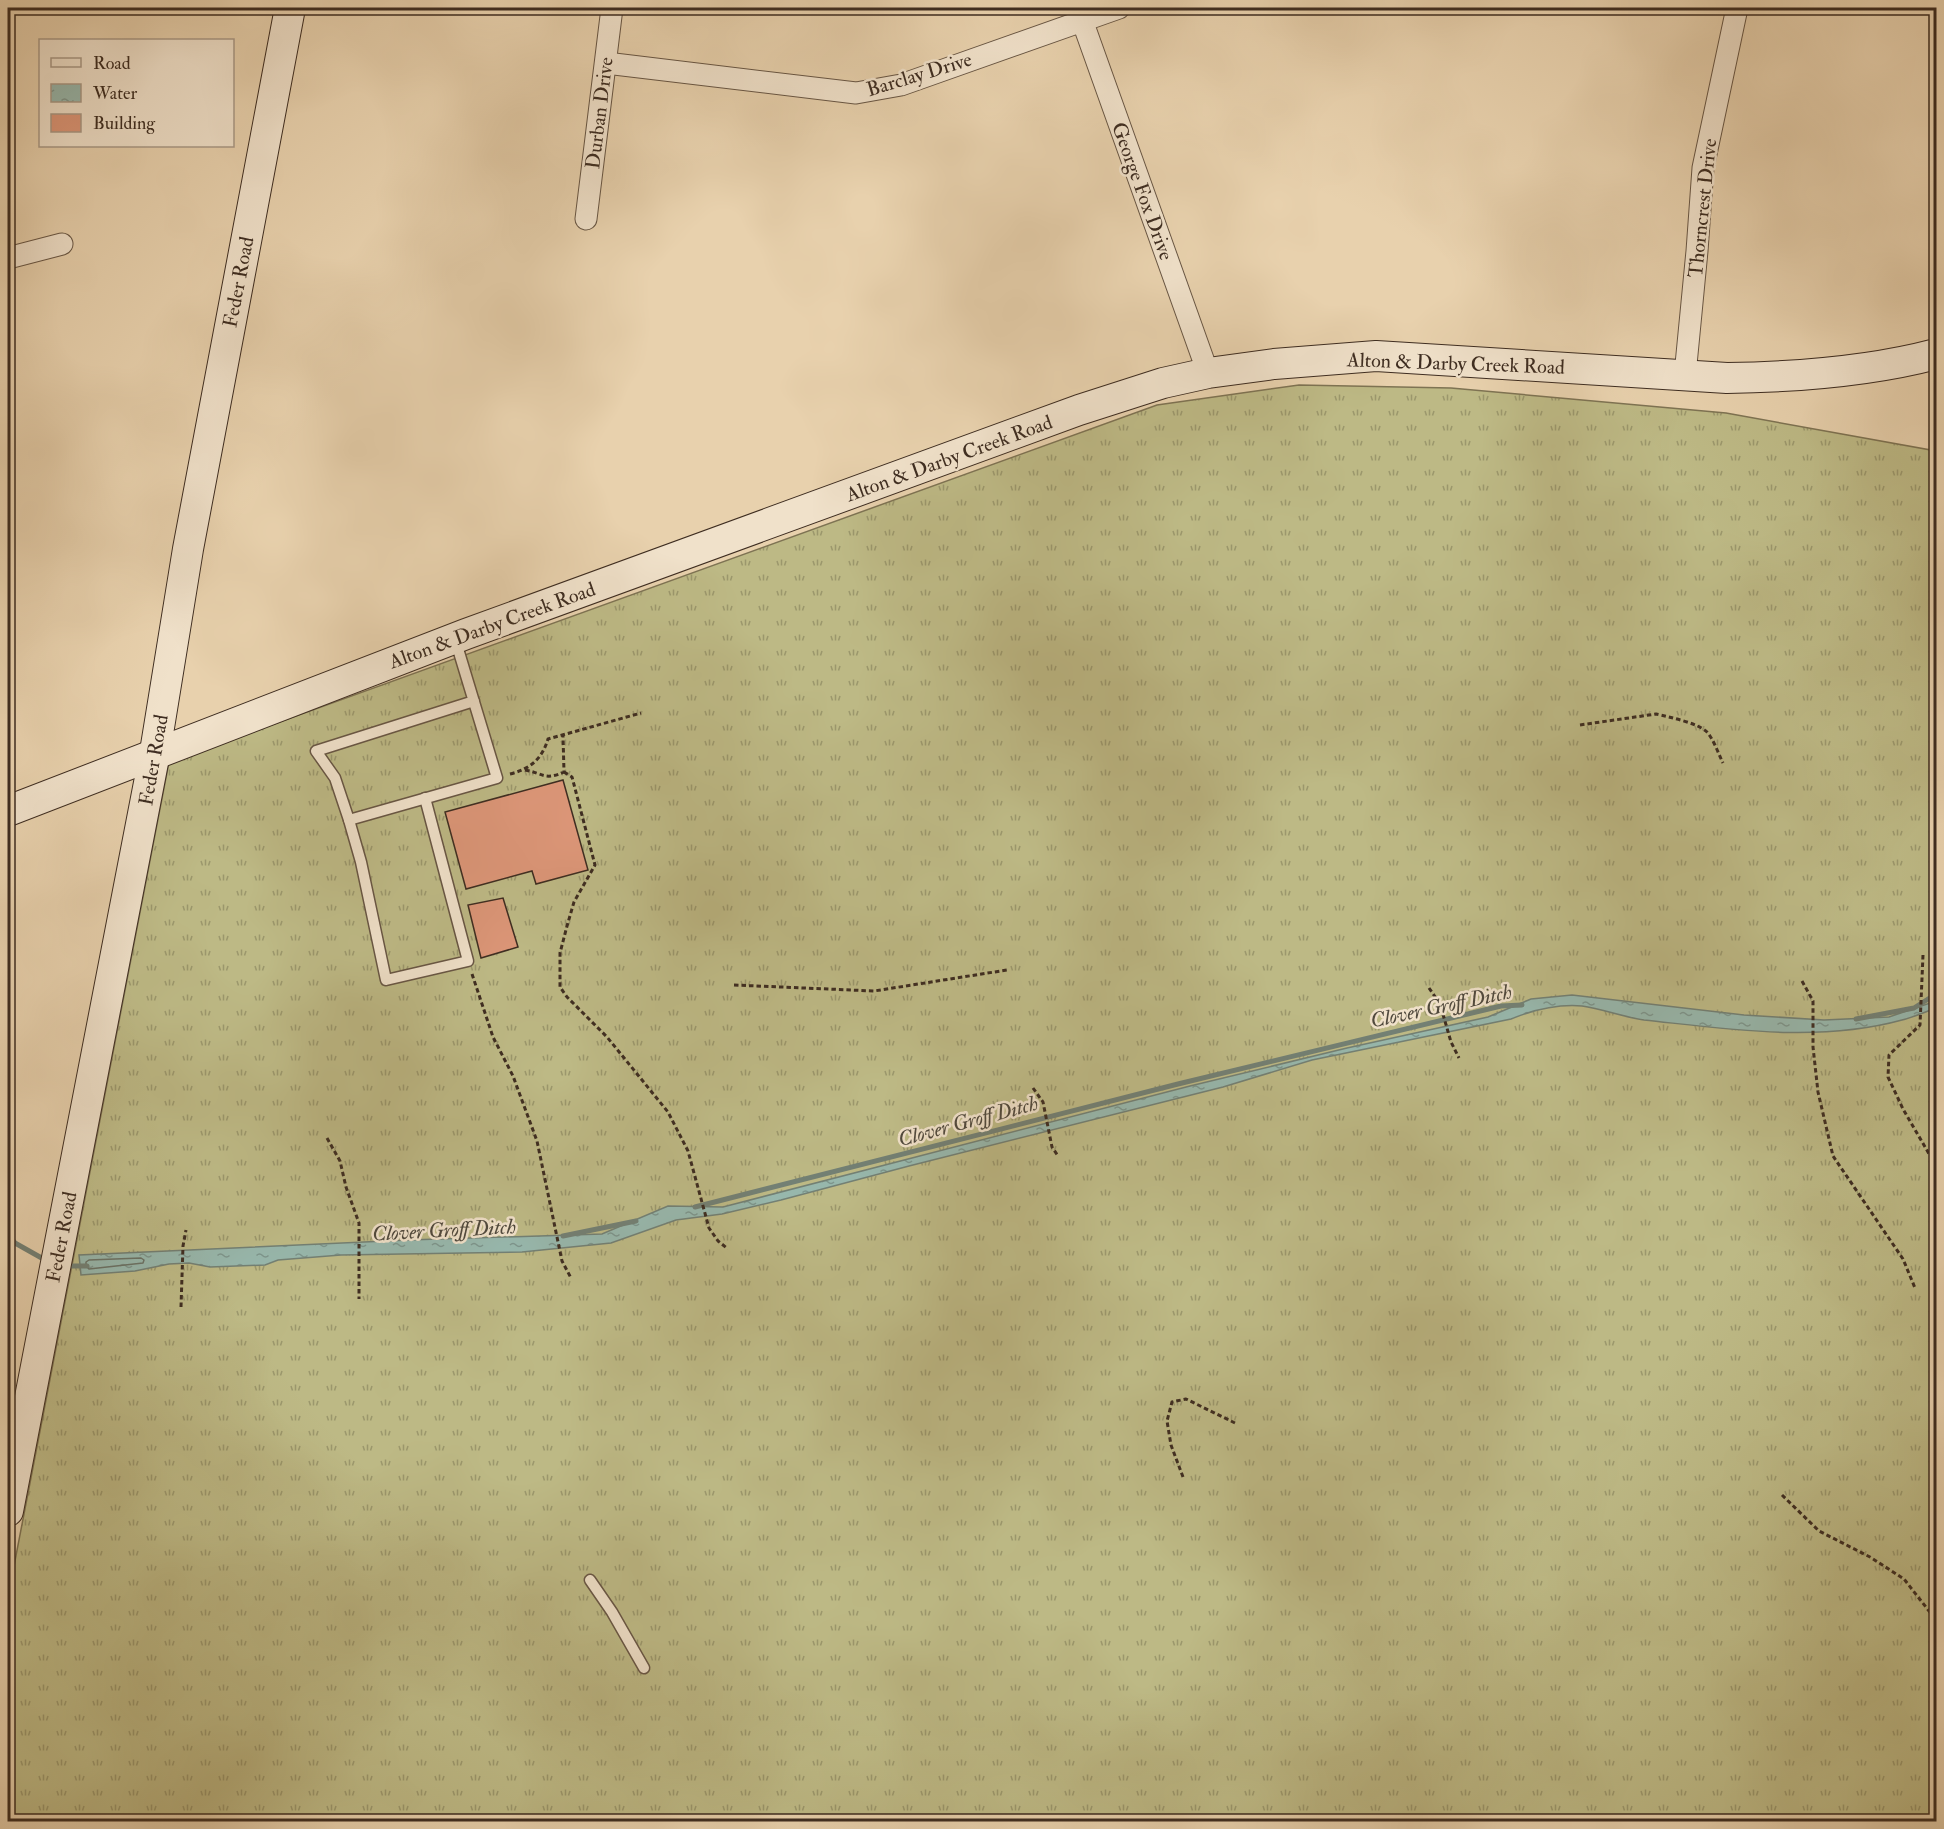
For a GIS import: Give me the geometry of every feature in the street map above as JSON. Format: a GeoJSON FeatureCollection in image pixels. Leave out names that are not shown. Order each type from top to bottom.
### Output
{"type":"FeatureCollection","features":[{"type":"Feature","properties":{"kind":"street","name":"Feder Road"},"geometry":{"type":"LineString","coordinates":[[8,1511],[155,753],[194,517],[290,8]]}},
{"type":"Feature","properties":{"kind":"street","name":"Durban Drive"},"geometry":{"type":"LineString","coordinates":[[586,219],[612,8]]}},
{"type":"Feature","properties":{"kind":"street","name":"Barclay Drive"},"geometry":{"type":"LineString","coordinates":[[606,63],[856,93],[901,84],[1080,14],[1119,8]]}},
{"type":"Feature","properties":{"kind":"street","name":"Thorncrest Drive"},"geometry":{"type":"LineString","coordinates":[[1685,375],[1703,168],[1737,8]]}},
{"type":"Feature","properties":{"kind":"street","name":"George Fox Drive"},"geometry":{"type":"LineString","coordinates":[[1080,14],[1208,373]]}},
{"type":"Feature","properties":{"kind":"street"},"geometry":{"type":"LineString","coordinates":[[8,258],[62,244]]}},
{"type":"Feature","properties":{"kind":"street","name":"Alton & Darby Creek Road"},"geometry":{"type":"LineString","coordinates":[[8,811],[455,638],[1079,410],[1163,383],[1208,373],[1274,364],[1376,356],[1726,378],[1784,377],[1877,367],[1936,354]]}},
{"type":"Feature","properties":{"kind":"lane"},"geometry":{"type":"LineString","coordinates":[[350,820],[497,778],[455,638]]}},
{"type":"Feature","properties":{"kind":"lane"},"geometry":{"type":"LineString","coordinates":[[425,798],[468,961],[386,980],[350,820],[335,778],[316,751],[474,701]]}},
{"type":"Feature","properties":{"kind":"lane"},"geometry":{"type":"LineString","coordinates":[[590,1580],[612,1612],[644,1668]]}},
{"type":"Feature","properties":{"kind":"path"},"geometry":{"type":"LineString","coordinates":[[497,778],[525,770],[535,762],[548,739],[641,713]]}},
{"type":"Feature","properties":{"kind":"path"},"geometry":{"type":"LineString","coordinates":[[1580,725],[1656,714],[1667,716],[1707,731],[1723,763]]}},
{"type":"Feature","properties":{"kind":"path"},"geometry":{"type":"LineString","coordinates":[[563,736],[564,772]]}},
{"type":"Feature","properties":{"kind":"path"},"geometry":{"type":"LineString","coordinates":[[525,770],[538,776],[554,777],[564,772]]}},
{"type":"Feature","properties":{"kind":"path"},"geometry":{"type":"LineString","coordinates":[[564,772],[572,777],[595,865],[574,902],[560,953],[560,987],[567,998],[607,1037],[668,1112],[688,1150],[709,1227],[717,1241],[728,1249]]}},
{"type":"Feature","properties":{"kind":"path"},"geometry":{"type":"LineString","coordinates":[[1923,955],[1920,1025],[1889,1055],[1888,1077],[1903,1109],[1932,1159],[1936,1162]]}},
{"type":"Feature","properties":{"kind":"path"},"geometry":{"type":"LineString","coordinates":[[468,961],[493,1037],[513,1076],[537,1142],[562,1261],[571,1278]]}},
{"type":"Feature","properties":{"kind":"path"},"geometry":{"type":"LineString","coordinates":[[734,986],[874,992],[1007,970]]}},
{"type":"Feature","properties":{"kind":"path"},"geometry":{"type":"LineString","coordinates":[[1802,981],[1813,1001],[1813,1047],[1818,1092],[1833,1156],[1902,1259],[1915,1287]]}},
{"type":"Feature","properties":{"kind":"path"},"geometry":{"type":"LineString","coordinates":[[1428,988],[1440,1004],[1451,1042],[1459,1058]]}},
{"type":"Feature","properties":{"kind":"path"},"geometry":{"type":"LineString","coordinates":[[1033,1088],[1043,1102],[1052,1147],[1058,1156]]}},
{"type":"Feature","properties":{"kind":"path"},"geometry":{"type":"LineString","coordinates":[[327,1138],[340,1161],[346,1187],[359,1223],[361,1234],[359,1299]]}},
{"type":"Feature","properties":{"kind":"path"},"geometry":{"type":"LineString","coordinates":[[180,1307],[186,1230]]}},
{"type":"Feature","properties":{"kind":"path"},"geometry":{"type":"LineString","coordinates":[[1183,1477],[1171,1445],[1167,1421],[1172,1401],[1186,1399],[1235,1423]]}},
{"type":"Feature","properties":{"kind":"path"},"geometry":{"type":"LineString","coordinates":[[1782,1495],[1819,1531],[1869,1557],[1904,1579],[1936,1620]]}},
{"type":"Feature","properties":{"kind":"green space"},"geometry":{"type":"Polygon","coordinates":[[[1299,385],[1451,388],[1726,413],[1936,451],[1936,1821],[8,1822],[8,1597],[169,762],[1157,405],[1299,385]]]}},
{"type":"Feature","properties":{"kind":"water"},"geometry":{"type":"Polygon","coordinates":[[[1572,995],[1744,1015],[1824,1020],[1889,1017],[1936,1001],[1936,1008],[1906,1019],[1870,1027],[1838,1031],[1773,1032],[1644,1020],[1582,1006],[1555,1007],[1537,1010],[1511,1019],[1312,1060],[1223,1087],[781,1200],[722,1214],[676,1220],[611,1243],[522,1252],[341,1255],[278,1260],[265,1265],[210,1267],[189,1263],[169,1264],[135,1271],[81,1275],[79,1255],[602,1234],[668,1206],[723,1207],[1190,1086],[1488,1017],[1531,999],[1572,995]]]}},
{"type":"Feature","properties":{"kind":"building"},"geometry":{"type":"Polygon","coordinates":[[[563,780],[588,870],[536,884],[532,871],[466,889],[445,812],[563,780]]]}},
{"type":"Feature","properties":{"kind":"building"},"geometry":{"type":"Polygon","coordinates":[[[503,898],[518,947],[481,958],[468,905],[503,898]]]}},
{"type":"Feature","properties":{"kind":"waterway","name":"Clover Groff Ditch"},"geometry":{"type":"LineString","coordinates":[[1856,1019],[1914,1008],[1936,994]]}},
{"type":"Feature","properties":{"kind":"waterway","name":"Clover Groff Ditch"},"geometry":{"type":"LineString","coordinates":[[695,1207],[1178,1084],[1501,1006],[1522,1005]]}},
{"type":"Feature","properties":{"kind":"waterway","name":"Clover Groff Ditch"},"geometry":{"type":"LineString","coordinates":[[563,1236],[636,1221]]}},
{"type":"Feature","properties":{"kind":"waterway","name":"Clover Groff Ditch"},"geometry":{"type":"LineString","coordinates":[[8,1235],[15,1243],[47,1261]]}},
{"type":"Feature","properties":{"kind":"waterway","name":"Clover Groff Ditch"},"geometry":{"type":"LineString","coordinates":[[64,1266],[87,1266]]}}]}
